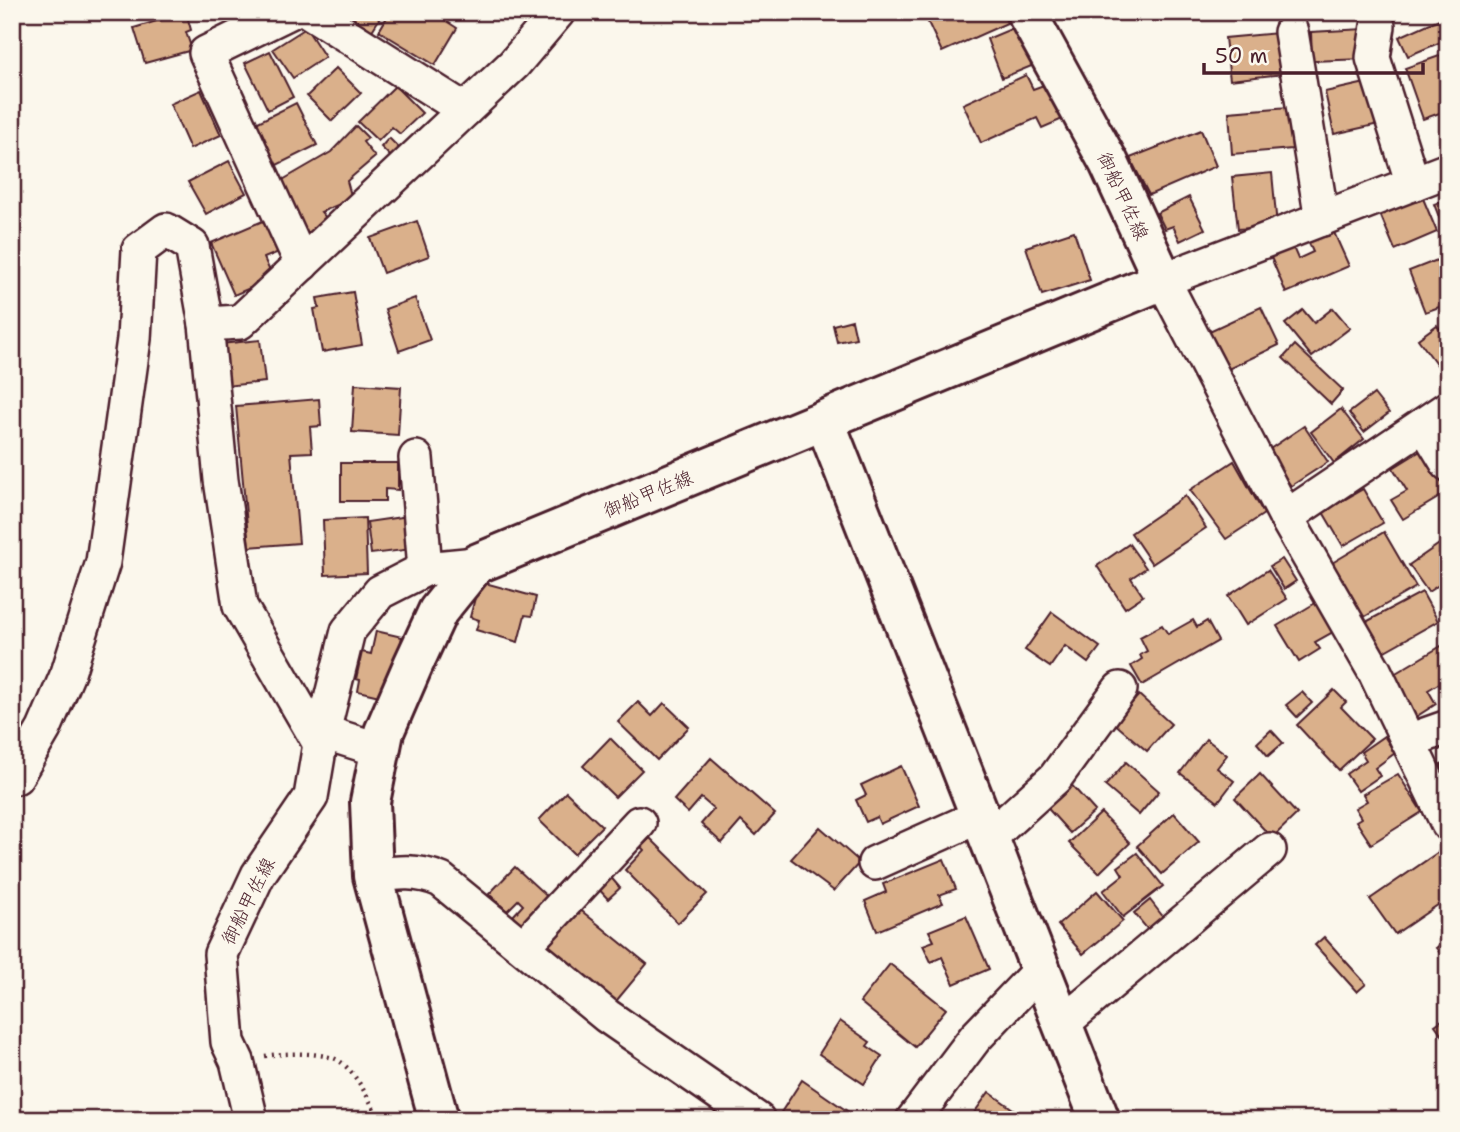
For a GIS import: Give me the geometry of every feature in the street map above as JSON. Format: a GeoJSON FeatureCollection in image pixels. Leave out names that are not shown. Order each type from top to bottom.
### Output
{"type":"FeatureCollection","features":[{"type":"Feature","properties":{"kind":"main road","name":"御船甲佐線"},"geometry":{"type":"LineString","coordinates":[[476,564],[825,422],[1163,280],[1109,163],[1026,12]]}},
{"type":"Feature","properties":{"kind":"main road"},"geometry":{"type":"LineString","coordinates":[[825,422],[1100,1120]]}},
{"type":"Feature","properties":{"kind":"main road"},"geometry":{"type":"LineString","coordinates":[[439,1120],[373,876],[370,803],[384,732],[438,611],[476,564]]}},
{"type":"Feature","properties":{"kind":"street"},"geometry":{"type":"LineString","coordinates":[[290,12],[206,53],[302,264]]}},
{"type":"Feature","properties":{"kind":"street"},"geometry":{"type":"LineString","coordinates":[[310,12],[465,110]]}},
{"type":"Feature","properties":{"kind":"street"},"geometry":{"type":"LineString","coordinates":[[206,324],[240,321],[514,64],[558,12]]}},
{"type":"Feature","properties":{"kind":"street"},"geometry":{"type":"LineString","coordinates":[[1378,26],[1374,58],[1413,184]]}},
{"type":"Feature","properties":{"kind":"street"},"geometry":{"type":"LineString","coordinates":[[1291,32],[1322,219]]}},
{"type":"Feature","properties":{"kind":"street"},"geometry":{"type":"LineString","coordinates":[[1448,170],[1163,280],[1286,517],[1374,670],[1448,824]]}},
{"type":"Feature","properties":{"kind":"street"},"geometry":{"type":"LineString","coordinates":[[12,778],[16,777],[44,729],[68,673],[103,562],[134,339],[139,250],[166,230],[192,246],[206,324],[221,481],[240,606],[321,738],[380,750]]}},
{"type":"Feature","properties":{"kind":"street"},"geometry":{"type":"LineString","coordinates":[[1286,517],[1436,417],[1448,464]]}},
{"type":"Feature","properties":{"kind":"street"},"geometry":{"type":"LineString","coordinates":[[416,458],[425,569]]}},
{"type":"Feature","properties":{"kind":"street","name":"御船甲佐線"},"geometry":{"type":"LineString","coordinates":[[251,1120],[237,1061],[228,1042],[221,954],[258,875],[311,797],[321,738],[348,631],[380,592],[425,569],[476,564]]}},
{"type":"Feature","properties":{"kind":"street"},"geometry":{"type":"LineString","coordinates":[[874,863],[985,827],[1055,778],[1120,690]]}},
{"type":"Feature","properties":{"kind":"street"},"geometry":{"type":"LineString","coordinates":[[1408,741],[1448,727]]}},
{"type":"Feature","properties":{"kind":"street"},"geometry":{"type":"LineString","coordinates":[[524,946],[639,823]]}},
{"type":"Feature","properties":{"kind":"street"},"geometry":{"type":"LineString","coordinates":[[1062,1024],[1269,850]]}},
{"type":"Feature","properties":{"kind":"street"},"geometry":{"type":"LineString","coordinates":[[373,876],[402,871],[422,872],[441,880],[607,1016],[758,1120]]}},
{"type":"Feature","properties":{"kind":"street"},"geometry":{"type":"LineString","coordinates":[[913,1120],[975,1038],[1041,969]]}},
{"type":"Feature","properties":{"kind":"path"},"geometry":{"type":"LineString","coordinates":[[237,1061],[278,1054],[334,1058],[361,1084],[379,1120]]}},
{"type":"Feature","properties":{"kind":"building"},"geometry":{"type":"Polygon","coordinates":[[[186,12],[191,30],[186,32],[192,50],[145,63],[134,28],[186,12]]]}},
{"type":"Feature","properties":{"kind":"building"},"geometry":{"type":"Polygon","coordinates":[[[343,12],[383,13],[370,34],[340,17],[343,12]]]}},
{"type":"Feature","properties":{"kind":"building"},"geometry":{"type":"Polygon","coordinates":[[[390,12],[432,12],[457,28],[435,65],[379,31],[390,12]]]}},
{"type":"Feature","properties":{"kind":"building"},"geometry":{"type":"Polygon","coordinates":[[[933,12],[1002,12],[1007,23],[942,52],[926,18],[934,15],[933,12]]]}},
{"type":"Feature","properties":{"kind":"building"},"geometry":{"type":"Polygon","coordinates":[[[1448,15],[1448,39],[1408,56],[1399,37],[1448,15]]]}},
{"type":"Feature","properties":{"kind":"building"},"geometry":{"type":"Polygon","coordinates":[[[1018,26],[1034,65],[1002,78],[987,39],[1018,26]]]}},
{"type":"Feature","properties":{"kind":"building"},"geometry":{"type":"Polygon","coordinates":[[[306,28],[325,57],[293,78],[273,49],[306,28]]]}},
{"type":"Feature","properties":{"kind":"building"},"geometry":{"type":"Polygon","coordinates":[[[1364,29],[1365,59],[1312,61],[1311,32],[1364,29]]]}},
{"type":"Feature","properties":{"kind":"building"},"geometry":{"type":"Polygon","coordinates":[[[1278,33],[1283,74],[1230,80],[1225,38],[1278,33]]]}},
{"type":"Feature","properties":{"kind":"building"},"geometry":{"type":"Polygon","coordinates":[[[270,51],[293,97],[268,110],[245,63],[270,51]]]}},
{"type":"Feature","properties":{"kind":"building"},"geometry":{"type":"Polygon","coordinates":[[[1448,53],[1448,110],[1423,119],[1405,68],[1448,53]]]}},
{"type":"Feature","properties":{"kind":"building"},"geometry":{"type":"Polygon","coordinates":[[[336,68],[361,93],[332,121],[307,96],[336,68]]]}},
{"type":"Feature","properties":{"kind":"building"},"geometry":{"type":"Polygon","coordinates":[[[1026,75],[1033,89],[1049,83],[1065,118],[1042,128],[1037,118],[981,143],[963,104],[1026,75]]]}},
{"type":"Feature","properties":{"kind":"building"},"geometry":{"type":"Polygon","coordinates":[[[1370,82],[1379,124],[1334,134],[1325,92],[1370,82]]]}},
{"type":"Feature","properties":{"kind":"building"},"geometry":{"type":"Polygon","coordinates":[[[395,86],[422,113],[400,134],[392,127],[378,141],[358,122],[395,86]]]}},
{"type":"Feature","properties":{"kind":"building"},"geometry":{"type":"Polygon","coordinates":[[[201,90],[221,135],[190,149],[170,104],[201,90]]]}},
{"type":"Feature","properties":{"kind":"building"},"geometry":{"type":"Polygon","coordinates":[[[296,103],[317,145],[275,166],[254,124],[296,103]]]}},
{"type":"Feature","properties":{"kind":"building"},"geometry":{"type":"Polygon","coordinates":[[[1288,107],[1292,149],[1232,154],[1229,112],[1288,107]]]}},
{"type":"Feature","properties":{"kind":"building"},"geometry":{"type":"Polygon","coordinates":[[[356,126],[368,138],[363,142],[375,157],[347,181],[352,199],[321,212],[334,227],[312,243],[274,185],[331,152],[356,126]]]}},
{"type":"Feature","properties":{"kind":"building"},"geometry":{"type":"Polygon","coordinates":[[[1201,130],[1216,166],[1149,195],[1130,158],[1201,130]]]}},
{"type":"Feature","properties":{"kind":"building"},"geometry":{"type":"Polygon","coordinates":[[[389,138],[405,154],[397,163],[381,147],[389,138]]]}},
{"type":"Feature","properties":{"kind":"building"},"geometry":{"type":"Polygon","coordinates":[[[229,161],[246,193],[206,214],[188,182],[229,161]]]}},
{"type":"Feature","properties":{"kind":"building"},"geometry":{"type":"Polygon","coordinates":[[[1272,173],[1277,226],[1238,229],[1232,177],[1272,173]]]}},
{"type":"Feature","properties":{"kind":"building"},"geometry":{"type":"Polygon","coordinates":[[[1422,196],[1437,232],[1395,250],[1380,214],[1422,196]]]}},
{"type":"Feature","properties":{"kind":"building"},"geometry":{"type":"Polygon","coordinates":[[[1189,197],[1205,229],[1180,241],[1173,226],[1165,229],[1157,213],[1189,197]]]}},
{"type":"Feature","properties":{"kind":"building"},"geometry":{"type":"Polygon","coordinates":[[[1448,199],[1448,240],[1434,204],[1448,199]]]}},
{"type":"Feature","properties":{"kind":"building"},"geometry":{"type":"Polygon","coordinates":[[[265,220],[279,252],[264,258],[273,278],[234,295],[211,243],[265,220]]]}},
{"type":"Feature","properties":{"kind":"building"},"geometry":{"type":"Polygon","coordinates":[[[417,221],[429,256],[383,273],[370,238],[417,221]]]}},
{"type":"Feature","properties":{"kind":"building"},"geometry":{"type":"Polygon","coordinates":[[[1332,228],[1349,266],[1286,293],[1270,255],[1292,245],[1298,259],[1313,252],[1307,239],[1332,228]]]}},
{"type":"Feature","properties":{"kind":"building"},"geometry":{"type":"Polygon","coordinates":[[[1074,231],[1090,280],[1042,295],[1026,247],[1074,231]]]}},
{"type":"Feature","properties":{"kind":"building"},"geometry":{"type":"Polygon","coordinates":[[[1445,257],[1448,304],[1425,312],[1409,271],[1445,257]]]}},
{"type":"Feature","properties":{"kind":"building"},"geometry":{"type":"Polygon","coordinates":[[[353,292],[362,345],[322,352],[314,309],[319,308],[317,298],[353,292]]]}},
{"type":"Feature","properties":{"kind":"building"},"geometry":{"type":"Polygon","coordinates":[[[415,298],[430,340],[399,351],[385,309],[415,298]]]}},
{"type":"Feature","properties":{"kind":"building"},"geometry":{"type":"Polygon","coordinates":[[[1261,307],[1279,345],[1224,371],[1205,333],[1261,307]]]}},
{"type":"Feature","properties":{"kind":"building"},"geometry":{"type":"Polygon","coordinates":[[[1333,308],[1350,328],[1312,357],[1285,324],[1303,310],[1314,323],[1333,308]]]}},
{"type":"Feature","properties":{"kind":"building"},"geometry":{"type":"Polygon","coordinates":[[[852,320],[856,338],[837,342],[833,325],[852,320]]]}},
{"type":"Feature","properties":{"kind":"building"},"geometry":{"type":"Polygon","coordinates":[[[1437,325],[1448,339],[1446,377],[1418,339],[1437,325]]]}},
{"type":"Feature","properties":{"kind":"building"},"geometry":{"type":"Polygon","coordinates":[[[260,340],[265,382],[225,386],[220,344],[260,340]]]}},
{"type":"Feature","properties":{"kind":"building"},"geometry":{"type":"Polygon","coordinates":[[[1295,345],[1343,390],[1331,404],[1283,358],[1295,345]]]}},
{"type":"Feature","properties":{"kind":"building"},"geometry":{"type":"Polygon","coordinates":[[[355,384],[401,387],[398,435],[352,432],[355,384]]]}},
{"type":"Feature","properties":{"kind":"building"},"geometry":{"type":"Polygon","coordinates":[[[1374,394],[1389,413],[1364,432],[1349,413],[1374,394]]]}},
{"type":"Feature","properties":{"kind":"building"},"geometry":{"type":"Polygon","coordinates":[[[319,399],[321,426],[310,427],[312,452],[291,453],[299,543],[249,547],[236,406],[319,399]]]}},
{"type":"Feature","properties":{"kind":"building"},"geometry":{"type":"Polygon","coordinates":[[[1341,409],[1364,439],[1334,463],[1311,432],[1341,409]]]}},
{"type":"Feature","properties":{"kind":"building"},"geometry":{"type":"Polygon","coordinates":[[[1304,426],[1328,462],[1291,486],[1267,451],[1304,426]]]}},
{"type":"Feature","properties":{"kind":"building"},"geometry":{"type":"Polygon","coordinates":[[[1422,450],[1448,492],[1403,519],[1391,500],[1407,491],[1393,468],[1422,450]]]}},
{"type":"Feature","properties":{"kind":"building"},"geometry":{"type":"Polygon","coordinates":[[[1234,461],[1264,514],[1226,539],[1190,490],[1234,461]]]}},
{"type":"Feature","properties":{"kind":"building"},"geometry":{"type":"Polygon","coordinates":[[[341,463],[398,463],[398,490],[385,489],[385,501],[341,501],[341,463]]]}},
{"type":"Feature","properties":{"kind":"building"},"geometry":{"type":"Polygon","coordinates":[[[1363,489],[1383,523],[1343,546],[1323,512],[1363,489]]]}},
{"type":"Feature","properties":{"kind":"building"},"geometry":{"type":"Polygon","coordinates":[[[1185,496],[1206,528],[1152,564],[1131,533],[1185,496]]]}},
{"type":"Feature","properties":{"kind":"building"},"geometry":{"type":"Polygon","coordinates":[[[409,516],[413,549],[371,554],[367,522],[409,516]]]}},
{"type":"Feature","properties":{"kind":"building"},"geometry":{"type":"Polygon","coordinates":[[[365,518],[367,573],[325,575],[323,520],[365,518]]]}},
{"type":"Feature","properties":{"kind":"building"},"geometry":{"type":"Polygon","coordinates":[[[1384,532],[1416,587],[1359,620],[1327,566],[1384,532]]]}},
{"type":"Feature","properties":{"kind":"building"},"geometry":{"type":"Polygon","coordinates":[[[1448,538],[1448,579],[1428,592],[1409,565],[1448,538]]]}},
{"type":"Feature","properties":{"kind":"building"},"geometry":{"type":"Polygon","coordinates":[[[1129,544],[1146,568],[1131,578],[1143,596],[1125,608],[1097,566],[1129,544]]]}},
{"type":"Feature","properties":{"kind":"building"},"geometry":{"type":"Polygon","coordinates":[[[1282,559],[1296,581],[1284,589],[1270,566],[1282,559]]]}},
{"type":"Feature","properties":{"kind":"building"},"geometry":{"type":"Polygon","coordinates":[[[1268,570],[1287,599],[1246,625],[1228,596],[1268,570]]]}},
{"type":"Feature","properties":{"kind":"building"},"geometry":{"type":"Polygon","coordinates":[[[474,580],[536,597],[532,616],[525,615],[518,642],[476,630],[479,620],[470,617],[475,598],[469,596],[474,580]]]}},
{"type":"Feature","properties":{"kind":"building"},"geometry":{"type":"Polygon","coordinates":[[[1422,592],[1438,621],[1383,652],[1366,622],[1422,592]]]}},
{"type":"Feature","properties":{"kind":"building"},"geometry":{"type":"Polygon","coordinates":[[[1317,602],[1335,631],[1315,642],[1320,649],[1299,662],[1277,626],[1317,602]]]}},
{"type":"Feature","properties":{"kind":"building"},"geometry":{"type":"Polygon","coordinates":[[[1448,608],[1448,623],[1441,611],[1448,608]]]}},
{"type":"Feature","properties":{"kind":"building"},"geometry":{"type":"Polygon","coordinates":[[[1052,612],[1100,647],[1088,663],[1065,646],[1050,667],[1025,650],[1052,612]]]}},
{"type":"Feature","properties":{"kind":"building"},"geometry":{"type":"Polygon","coordinates":[[[1193,620],[1197,627],[1207,621],[1218,641],[1142,685],[1131,666],[1142,659],[1140,655],[1147,651],[1140,637],[1162,625],[1168,634],[1193,620]]]}},
{"type":"Feature","properties":{"kind":"building"},"geometry":{"type":"Polygon","coordinates":[[[376,631],[402,637],[388,698],[358,691],[360,680],[356,679],[362,652],[371,654],[376,631]]]}},
{"type":"Feature","properties":{"kind":"building"},"geometry":{"type":"Polygon","coordinates":[[[1448,642],[1448,678],[1428,690],[1436,704],[1414,718],[1389,677],[1448,642]]]}},
{"type":"Feature","properties":{"kind":"building"},"geometry":{"type":"Polygon","coordinates":[[[1334,690],[1346,702],[1341,707],[1372,739],[1339,770],[1297,725],[1334,690]]]}},
{"type":"Feature","properties":{"kind":"building"},"geometry":{"type":"Polygon","coordinates":[[[1302,692],[1312,703],[1297,717],[1286,705],[1302,692]]]}},
{"type":"Feature","properties":{"kind":"building"},"geometry":{"type":"Polygon","coordinates":[[[1139,695],[1171,724],[1147,751],[1114,723],[1139,695]]]}},
{"type":"Feature","properties":{"kind":"building"},"geometry":{"type":"Polygon","coordinates":[[[638,702],[652,716],[664,703],[689,727],[657,760],[618,722],[638,702]]]}},
{"type":"Feature","properties":{"kind":"building"},"geometry":{"type":"Polygon","coordinates":[[[1271,730],[1283,743],[1268,756],[1257,743],[1271,730]]]}},
{"type":"Feature","properties":{"kind":"building"},"geometry":{"type":"Polygon","coordinates":[[[1384,736],[1395,753],[1375,768],[1380,776],[1358,791],[1346,774],[1366,760],[1361,752],[1384,736]]]}},
{"type":"Feature","properties":{"kind":"building"},"geometry":{"type":"Polygon","coordinates":[[[610,738],[642,770],[615,797],[583,766],[610,738]]]}},
{"type":"Feature","properties":{"kind":"building"},"geometry":{"type":"Polygon","coordinates":[[[1206,739],[1227,755],[1217,768],[1234,781],[1218,802],[1180,773],[1206,739]]]}},
{"type":"Feature","properties":{"kind":"building"},"geometry":{"type":"Polygon","coordinates":[[[711,758],[775,814],[756,835],[741,821],[722,843],[701,824],[714,809],[701,798],[688,813],[674,800],[711,758]]]}},
{"type":"Feature","properties":{"kind":"building"},"geometry":{"type":"Polygon","coordinates":[[[1448,761],[1448,778],[1441,764],[1448,761]]]}},
{"type":"Feature","properties":{"kind":"building"},"geometry":{"type":"Polygon","coordinates":[[[1126,762],[1159,791],[1139,815],[1105,786],[1126,762]]]}},
{"type":"Feature","properties":{"kind":"building"},"geometry":{"type":"Polygon","coordinates":[[[901,766],[919,806],[880,824],[877,817],[866,822],[856,800],[866,795],[861,785],[901,766]]]}},
{"type":"Feature","properties":{"kind":"building"},"geometry":{"type":"Polygon","coordinates":[[[1260,774],[1297,814],[1272,838],[1235,798],[1260,774]]]}},
{"type":"Feature","properties":{"kind":"building"},"geometry":{"type":"Polygon","coordinates":[[[1398,774],[1422,812],[1371,844],[1356,821],[1361,818],[1355,808],[1367,801],[1363,794],[1398,774]]]}},
{"type":"Feature","properties":{"kind":"building"},"geometry":{"type":"Polygon","coordinates":[[[1067,780],[1095,811],[1070,833],[1042,802],[1067,780]]]}},
{"type":"Feature","properties":{"kind":"building"},"geometry":{"type":"Polygon","coordinates":[[[566,792],[602,826],[574,854],[539,820],[566,792]]]}},
{"type":"Feature","properties":{"kind":"building"},"geometry":{"type":"Polygon","coordinates":[[[1101,813],[1130,843],[1099,873],[1069,843],[1101,813]]]}},
{"type":"Feature","properties":{"kind":"building"},"geometry":{"type":"Polygon","coordinates":[[[1174,813],[1199,842],[1162,874],[1137,846],[1174,813]]]}},
{"type":"Feature","properties":{"kind":"building"},"geometry":{"type":"Polygon","coordinates":[[[820,827],[860,862],[834,891],[791,859],[820,827]]]}},
{"type":"Feature","properties":{"kind":"building"},"geometry":{"type":"Polygon","coordinates":[[[650,838],[707,894],[678,923],[625,870],[644,850],[641,847],[650,838]]]}},
{"type":"Feature","properties":{"kind":"building"},"geometry":{"type":"Polygon","coordinates":[[[1440,851],[1448,863],[1448,898],[1395,934],[1370,899],[1440,851]]]}},
{"type":"Feature","properties":{"kind":"building"},"geometry":{"type":"Polygon","coordinates":[[[1137,853],[1163,886],[1123,917],[1103,891],[1123,875],[1118,867],[1137,853]]]}},
{"type":"Feature","properties":{"kind":"building"},"geometry":{"type":"Polygon","coordinates":[[[944,859],[956,889],[939,895],[943,903],[877,931],[865,901],[886,892],[883,884],[944,859]]]}},
{"type":"Feature","properties":{"kind":"building"},"geometry":{"type":"Polygon","coordinates":[[[515,867],[552,901],[527,928],[513,916],[523,905],[518,900],[507,911],[489,894],[515,867]]]}},
{"type":"Feature","properties":{"kind":"building"},"geometry":{"type":"Polygon","coordinates":[[[608,874],[620,888],[608,899],[595,885],[608,874]]]}},
{"type":"Feature","properties":{"kind":"building"},"geometry":{"type":"Polygon","coordinates":[[[1097,891],[1123,921],[1083,954],[1058,925],[1097,891]]]}},
{"type":"Feature","properties":{"kind":"building"},"geometry":{"type":"Polygon","coordinates":[[[1150,900],[1164,918],[1148,930],[1134,913],[1150,900]]]}},
{"type":"Feature","properties":{"kind":"building"},"geometry":{"type":"Polygon","coordinates":[[[578,908],[647,964],[612,1006],[543,950],[578,908]]]}},
{"type":"Feature","properties":{"kind":"building"},"geometry":{"type":"Polygon","coordinates":[[[966,916],[989,969],[954,984],[942,957],[931,962],[923,945],[934,941],[929,931],[966,916]]]}},
{"type":"Feature","properties":{"kind":"building"},"geometry":{"type":"Polygon","coordinates":[[[1324,937],[1366,984],[1357,992],[1315,945],[1324,937]]]}},
{"type":"Feature","properties":{"kind":"building"},"geometry":{"type":"Polygon","coordinates":[[[1448,939],[1448,963],[1436,948],[1448,939]]]}},
{"type":"Feature","properties":{"kind":"building"},"geometry":{"type":"Polygon","coordinates":[[[890,964],[946,1009],[915,1047],[860,1002],[890,964]]]}},
{"type":"Feature","properties":{"kind":"building"},"geometry":{"type":"Polygon","coordinates":[[[1448,1016],[1448,1043],[1435,1025],[1448,1016]]]}},
{"type":"Feature","properties":{"kind":"building"},"geometry":{"type":"Polygon","coordinates":[[[840,1021],[870,1042],[867,1046],[882,1056],[864,1084],[819,1054],[840,1021]]]}},
{"type":"Feature","properties":{"kind":"building"},"geometry":{"type":"Polygon","coordinates":[[[802,1080],[850,1113],[845,1120],[789,1120],[780,1114],[802,1080]]]}},
{"type":"Feature","properties":{"kind":"building"},"geometry":{"type":"Polygon","coordinates":[[[989,1092],[1027,1119],[969,1120],[989,1092]]]}}]}
